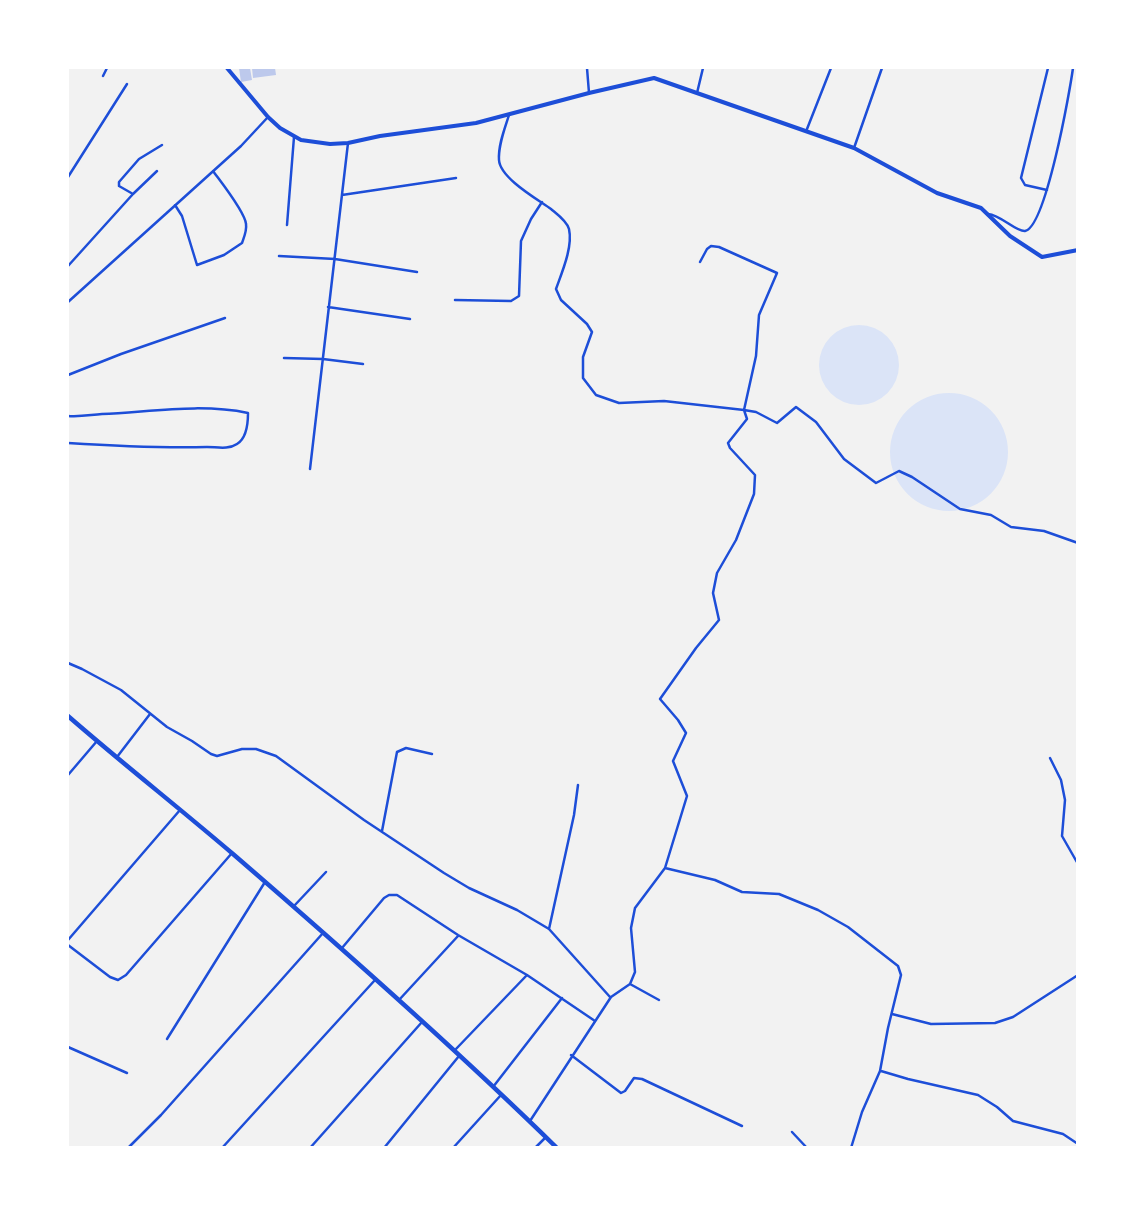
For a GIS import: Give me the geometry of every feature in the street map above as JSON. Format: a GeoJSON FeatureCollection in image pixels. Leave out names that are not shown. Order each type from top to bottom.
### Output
{"type":"FeatureCollection","features":[{"type":"Feature","properties":{"kind":"highway"},"geometry":{"type":"LineString","coordinates":[[68,716],[232,853],[323,933],[455,1050],[557,1148]]}},
{"type":"Feature","properties":{"kind":"street"},"geometry":{"type":"LineString","coordinates":[[103,76],[107,68]]}},
{"type":"Feature","properties":{"kind":"street"},"geometry":{"type":"LineString","coordinates":[[227,68],[268,117],[294,137],[310,142],[348,143],[380,136],[476,123],[509,113],[654,78],[854,148],[937,193],[981,208],[1010,236],[1042,257],[1078,250]]}},
{"type":"Feature","properties":{"kind":"street"},"geometry":{"type":"LineString","coordinates":[[587,68],[589,93]]}},
{"type":"Feature","properties":{"kind":"street"},"geometry":{"type":"LineString","coordinates":[[697,93],[703,68]]}},
{"type":"Feature","properties":{"kind":"street"},"geometry":{"type":"LineString","coordinates":[[807,129],[831,68]]}},
{"type":"Feature","properties":{"kind":"street"},"geometry":{"type":"LineString","coordinates":[[854,148],[881,68]]}},
{"type":"Feature","properties":{"kind":"street"},"geometry":{"type":"LineString","coordinates":[[1047,190],[1024,185],[1021,178],[1048,68]]}},
{"type":"Feature","properties":{"kind":"street"},"geometry":{"type":"LineString","coordinates":[[986,213],[995,214],[1024,231],[1033,226],[1036,221],[1047,190],[1070,92],[1073,68]]}},
{"type":"Feature","properties":{"kind":"street"},"geometry":{"type":"LineString","coordinates":[[68,177],[127,84]]}},
{"type":"Feature","properties":{"kind":"street"},"geometry":{"type":"LineString","coordinates":[[509,113],[499,160],[501,169],[513,181],[560,216],[569,228],[569,252],[556,289],[561,300],[587,324],[592,332],[583,357],[583,378],[596,395],[619,403],[664,401],[744,410],[756,412],[777,423],[796,407],[816,422],[844,459],[876,483],[899,471],[912,477],[960,509],[991,516],[1011,527],[1044,530],[1078,543]]}},
{"type":"Feature","properties":{"kind":"street"},"geometry":{"type":"LineString","coordinates":[[68,302],[241,146],[268,117]]}},
{"type":"Feature","properties":{"kind":"street"},"geometry":{"type":"LineString","coordinates":[[287,225],[294,137]]}},
{"type":"Feature","properties":{"kind":"street"},"geometry":{"type":"LineString","coordinates":[[310,469],[348,143]]}},
{"type":"Feature","properties":{"kind":"street"},"geometry":{"type":"LineString","coordinates":[[133,194],[120,186],[119,182],[139,159],[162,146]]}},
{"type":"Feature","properties":{"kind":"street"},"geometry":{"type":"LineString","coordinates":[[68,266],[156,171]]}},
{"type":"Feature","properties":{"kind":"street"},"geometry":{"type":"LineString","coordinates":[[175,205],[182,216],[197,265],[224,255],[242,243],[246,222],[233,198],[213,171]]}},
{"type":"Feature","properties":{"kind":"street"},"geometry":{"type":"LineString","coordinates":[[342,195],[456,178]]}},
{"type":"Feature","properties":{"kind":"street"},"geometry":{"type":"LineString","coordinates":[[455,300],[511,302],[519,296],[521,241],[531,219],[542,202]]}},
{"type":"Feature","properties":{"kind":"street"},"geometry":{"type":"LineString","coordinates":[[530,1121],[610,997],[630,984],[635,972],[631,928],[635,908],[665,868],[686,796],[673,761],[686,733],[678,720],[660,699],[696,648],[719,620],[713,593],[717,573],[736,540],[754,494],[755,475],[730,448],[728,443],[747,419],[744,410],[756,356],[759,315],[777,273],[718,247],[711,246],[706,249],[700,262]]}},
{"type":"Feature","properties":{"kind":"street"},"geometry":{"type":"LineString","coordinates":[[279,256],[335,259],[417,272]]}},
{"type":"Feature","properties":{"kind":"street"},"geometry":{"type":"LineString","coordinates":[[328,307],[410,319]]}},
{"type":"Feature","properties":{"kind":"street"},"geometry":{"type":"LineString","coordinates":[[68,375],[121,354],[225,318]]}},
{"type":"Feature","properties":{"kind":"street"},"geometry":{"type":"LineString","coordinates":[[284,358],[323,359],[363,364]]}},
{"type":"Feature","properties":{"kind":"street"},"geometry":{"type":"LineString","coordinates":[[68,416],[82,417],[174,409],[231,409],[248,413],[247,427],[242,441],[230,448],[171,448],[68,443]]}},
{"type":"Feature","properties":{"kind":"street"},"geometry":{"type":"LineString","coordinates":[[68,663],[121,690],[167,727],[211,754],[217,756],[256,749],[276,756],[364,820],[469,888],[517,910],[549,929],[610,997]]}},
{"type":"Feature","properties":{"kind":"street"},"geometry":{"type":"LineString","coordinates":[[117,757],[150,714]]}},
{"type":"Feature","properties":{"kind":"street"},"geometry":{"type":"LineString","coordinates":[[68,774],[97,742]]}},
{"type":"Feature","properties":{"kind":"street"},"geometry":{"type":"LineString","coordinates":[[382,831],[397,752],[406,748],[432,754]]}},
{"type":"Feature","properties":{"kind":"street"},"geometry":{"type":"LineString","coordinates":[[1050,758],[1061,780],[1065,800],[1062,836],[1078,864]]}},
{"type":"Feature","properties":{"kind":"street"},"geometry":{"type":"LineString","coordinates":[[549,929],[574,815],[578,785]]}},
{"type":"Feature","properties":{"kind":"street"},"geometry":{"type":"LineString","coordinates":[[68,940],[180,810]]}},
{"type":"Feature","properties":{"kind":"street"},"geometry":{"type":"LineString","coordinates":[[68,945],[110,977],[118,980],[126,975],[232,853]]}},
{"type":"Feature","properties":{"kind":"street"},"geometry":{"type":"LineString","coordinates":[[665,868],[715,880],[742,892],[780,894],[818,910],[848,926],[898,966],[901,975],[880,1071],[862,1112],[851,1148]]}},
{"type":"Feature","properties":{"kind":"street"},"geometry":{"type":"LineString","coordinates":[[293,907],[326,872]]}},
{"type":"Feature","properties":{"kind":"street"},"geometry":{"type":"LineString","coordinates":[[167,1039],[265,882]]}},
{"type":"Feature","properties":{"kind":"street"},"geometry":{"type":"LineString","coordinates":[[342,950],[384,898],[397,895],[458,935],[527,975],[595,1021]]}},
{"type":"Feature","properties":{"kind":"street"},"geometry":{"type":"LineString","coordinates":[[128,1148],[323,933]]}},
{"type":"Feature","properties":{"kind":"street"},"geometry":{"type":"LineString","coordinates":[[398,1001],[458,935]]}},
{"type":"Feature","properties":{"kind":"street"},"geometry":{"type":"LineString","coordinates":[[455,1050],[527,975]]}},
{"type":"Feature","properties":{"kind":"street"},"geometry":{"type":"LineString","coordinates":[[892,1014],[931,1024],[995,1023],[1013,1017],[1078,975]]}},
{"type":"Feature","properties":{"kind":"street"},"geometry":{"type":"LineString","coordinates":[[222,1148],[375,980]]}},
{"type":"Feature","properties":{"kind":"street"},"geometry":{"type":"LineString","coordinates":[[630,984],[659,1000]]}},
{"type":"Feature","properties":{"kind":"street"},"geometry":{"type":"LineString","coordinates":[[493,1087],[562,998]]}},
{"type":"Feature","properties":{"kind":"street"},"geometry":{"type":"LineString","coordinates":[[310,1148],[422,1022]]}},
{"type":"Feature","properties":{"kind":"street"},"geometry":{"type":"LineString","coordinates":[[68,1048],[127,1073]]}},
{"type":"Feature","properties":{"kind":"street"},"geometry":{"type":"LineString","coordinates":[[384,1148],[460,1055]]}},
{"type":"Feature","properties":{"kind":"street"},"geometry":{"type":"LineString","coordinates":[[572,1055],[621,1093],[625,1091],[634,1078],[642,1079],[742,1126]]}},
{"type":"Feature","properties":{"kind":"street"},"geometry":{"type":"LineString","coordinates":[[880,1071],[978,1095],[997,1107],[1013,1121],[1063,1134],[1078,1144]]}},
{"type":"Feature","properties":{"kind":"street"},"geometry":{"type":"LineString","coordinates":[[453,1148],[501,1095]]}},
{"type":"Feature","properties":{"kind":"street"},"geometry":{"type":"LineString","coordinates":[[792,1132],[808,1148]]}},
{"type":"Feature","properties":{"kind":"street"},"geometry":{"type":"LineString","coordinates":[[536,1148],[546,1137]]}},
{"type":"Feature","properties":{"kind":"shaded area"},"geometry":{"type":"Polygon","coordinates":[[[859,325],[874,328],[887,337],[896,350],[899,365],[896,380],[887,393],[874,402],[859,405],[844,402],[831,393],[822,380],[819,365],[822,350],[831,337],[844,328],[859,325]]]}},
{"type":"Feature","properties":{"kind":"shaded area"},"geometry":{"type":"Polygon","coordinates":[[[949,393],[961,394],[972,398],[991,410],[1003,429],[1007,440],[1007,464],[1003,475],[991,494],[972,506],[961,510],[949,511],[937,510],[926,506],[907,494],[895,475],[891,464],[890,452],[891,440],[895,429],[907,410],[926,398],[937,394],[949,393]]]}},
{"type":"Feature","properties":{"kind":"building"},"geometry":{"type":"Polygon","coordinates":[[[239,68],[250,68],[252,80],[241,82],[239,68]]]}},
{"type":"Feature","properties":{"kind":"building"},"geometry":{"type":"Polygon","coordinates":[[[252,68],[275,68],[276,75],[253,78],[252,68]]]}}]}
